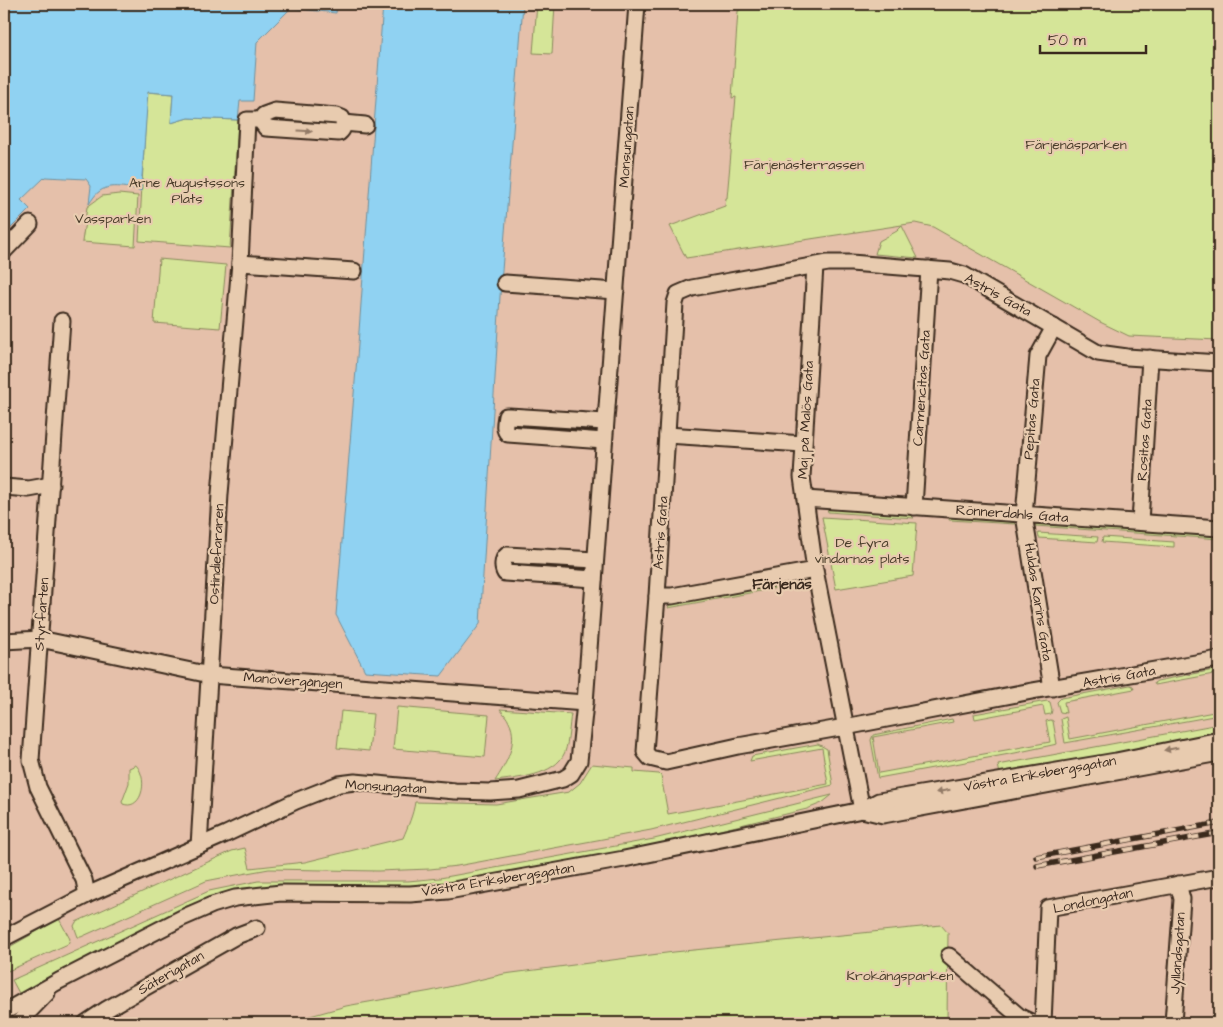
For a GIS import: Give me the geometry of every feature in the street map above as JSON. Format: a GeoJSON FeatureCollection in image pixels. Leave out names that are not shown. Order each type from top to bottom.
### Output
{"type":"FeatureCollection","features":[{"type":"Feature","properties":{"kind":"street","name":"Monsungatan"},"geometry":{"type":"LineString","coordinates":[[4,938],[88,895],[296,801],[338,784],[355,782],[455,791],[490,792],[519,790],[563,779],[570,774],[579,761],[638,4]]}},
{"type":"Feature","properties":{"kind":"street","name":"Ostindiefararen"},"geometry":{"type":"LineString","coordinates":[[198,846],[220,494],[240,263],[247,120],[260,120],[266,128],[338,133],[343,130],[344,123],[365,125]]}},
{"type":"Feature","properties":{"kind":"street"},"geometry":{"type":"LineString","coordinates":[[4,251],[30,224]]}},
{"type":"Feature","properties":{"kind":"street"},"geometry":{"type":"LineString","coordinates":[[240,263],[354,270]]}},
{"type":"Feature","properties":{"kind":"street","name":"Astris Gata"},"geometry":{"type":"LineString","coordinates":[[1219,363],[1127,357],[1098,352],[964,275],[950,271],[851,263],[828,263],[692,288],[678,294],[675,303],[657,596],[645,752],[650,758],[666,762],[738,746],[1219,659]]}},
{"type":"Feature","properties":{"kind":"street","name":"Maj på Malös Gata"},"geometry":{"type":"LineString","coordinates":[[815,266],[802,477],[815,570],[862,810]]}},
{"type":"Feature","properties":{"kind":"street","name":"Carmencitas Gata"},"geometry":{"type":"LineString","coordinates":[[914,507],[929,269]]}},
{"type":"Feature","properties":{"kind":"street"},"geometry":{"type":"LineString","coordinates":[[505,283],[616,291]]}},
{"type":"Feature","properties":{"kind":"street","name":"Styrfarten"},"geometry":{"type":"LineString","coordinates":[[62,321],[31,760],[38,787],[84,880],[88,895]]}},
{"type":"Feature","properties":{"kind":"street","name":"Pepitas Gata"},"geometry":{"type":"LineString","coordinates":[[1024,516],[1038,356],[1054,327]]}},
{"type":"Feature","properties":{"kind":"street","name":"Rositas Gata"},"geometry":{"type":"LineString","coordinates":[[1140,522],[1150,358]]}},
{"type":"Feature","properties":{"kind":"street"},"geometry":{"type":"LineString","coordinates":[[604,441],[508,434],[505,429],[505,420],[506,416],[509,416],[605,422]]}},
{"type":"Feature","properties":{"kind":"street"},"geometry":{"type":"LineString","coordinates":[[667,435],[804,444]]}},
{"type":"Feature","properties":{"kind":"street"},"geometry":{"type":"LineString","coordinates":[[4,487],[29,489],[51,485]]}},
{"type":"Feature","properties":{"kind":"street","name":"Rönnerdahls Gata"},"geometry":{"type":"LineString","coordinates":[[805,499],[1024,516],[1219,528]]}},
{"type":"Feature","properties":{"kind":"street","name":"Huldas Karins Gata"},"geometry":{"type":"LineString","coordinates":[[1024,516],[1052,688]]}},
{"type":"Feature","properties":{"kind":"street"},"geometry":{"type":"LineString","coordinates":[[594,580],[505,573],[503,569],[504,557],[507,555],[595,560]]}},
{"type":"Feature","properties":{"kind":"street"},"geometry":{"type":"LineString","coordinates":[[657,596],[672,596],[815,570]]}},
{"type":"Feature","properties":{"kind":"street","name":"Manövergången"},"geometry":{"type":"LineString","coordinates":[[4,641],[40,639],[210,675],[585,702]]}},
{"type":"Feature","properties":{"kind":"street","name":"Västra Eriksbergsgatan"},"geometry":{"type":"LineString","coordinates":[[4,1012],[59,981],[182,918],[212,905],[235,898],[281,893],[410,894],[448,890],[624,859],[862,810],[879,801],[1116,761],[1219,740]]}},
{"type":"Feature","properties":{"kind":"street","name":"Västra Eriksbergsgatan"},"geometry":{"type":"LineString","coordinates":[[862,810],[883,815],[890,814],[1219,752]]}},
{"type":"Feature","properties":{"kind":"street","name":"Londongatan"},"geometry":{"type":"LineString","coordinates":[[1043,1023],[1048,908],[1219,877]]}},
{"type":"Feature","properties":{"kind":"street","name":"Jyllandsgatan"},"geometry":{"type":"LineString","coordinates":[[1173,1023],[1182,899],[1178,884]]}},
{"type":"Feature","properties":{"kind":"street","name":"Säterigatan"},"geometry":{"type":"LineString","coordinates":[[86,1023],[107,1009],[236,936],[258,928]]}},
{"type":"Feature","properties":{"kind":"street"},"geometry":{"type":"LineString","coordinates":[[949,956],[1020,1016],[1033,1023]]}},
{"type":"Feature","properties":{"kind":"street","name":"Västra Eriksbergsgatan"},"geometry":{"type":"LineString","coordinates":[[18,1023],[59,981]]}},
{"type":"Feature","properties":{"kind":"green space"},"geometry":{"type":"Polygon","coordinates":[[[537,4],[555,4],[552,54],[533,53],[537,4]]]}},
{"type":"Feature","properties":{"kind":"green space","name":"Färjenäsparken"},"geometry":{"type":"Polygon","coordinates":[[[739,4],[1219,4],[1219,340],[1129,336],[1100,322],[933,227],[915,223],[686,258],[670,226],[725,206],[727,198],[736,97],[732,98],[738,11],[741,9],[739,4]]]}},
{"type":"Feature","properties":{"kind":"green space","name":"Arne Augustssons Plats"},"geometry":{"type":"Polygon","coordinates":[[[147,92],[173,94],[171,123],[188,118],[238,120],[230,248],[139,241],[147,92]]]}},
{"type":"Feature","properties":{"kind":"green space","name":"Vassparken"},"geometry":{"type":"Polygon","coordinates":[[[119,194],[138,196],[135,246],[82,242],[87,207],[102,196],[119,194]]]}},
{"type":"Feature","properties":{"kind":"green space"},"geometry":{"type":"Polygon","coordinates":[[[902,226],[918,258],[875,254],[879,241],[902,226]]]}},
{"type":"Feature","properties":{"kind":"green space"},"geometry":{"type":"Polygon","coordinates":[[[159,259],[226,265],[220,328],[154,323],[159,259]]]}},
{"type":"Feature","properties":{"kind":"green space"},"geometry":{"type":"Polygon","coordinates":[[[827,508],[910,514],[914,518],[828,512],[827,508]]]}},
{"type":"Feature","properties":{"kind":"green space"},"geometry":{"type":"Polygon","coordinates":[[[950,516],[1012,521],[1015,524],[949,520],[950,516]]]}},
{"type":"Feature","properties":{"kind":"green space","name":"De fyra vindarnas plats"},"geometry":{"type":"Polygon","coordinates":[[[822,517],[917,523],[913,576],[836,589],[822,517]]]}},
{"type":"Feature","properties":{"kind":"green space"},"geometry":{"type":"Polygon","coordinates":[[[1040,522],[1219,535],[1219,539],[1035,526],[1040,522]]]}},
{"type":"Feature","properties":{"kind":"green space"},"geometry":{"type":"Polygon","coordinates":[[[1038,533],[1098,537],[1097,542],[1039,538],[1038,533]]]}},
{"type":"Feature","properties":{"kind":"green space"},"geometry":{"type":"Polygon","coordinates":[[[1103,537],[1174,542],[1174,547],[1102,542],[1103,537]]]}},
{"type":"Feature","properties":{"kind":"green space"},"geometry":{"type":"Polygon","coordinates":[[[803,579],[804,583],[668,608],[670,603],[803,579]]]}},
{"type":"Feature","properties":{"kind":"green space"},"geometry":{"type":"Polygon","coordinates":[[[1219,669],[1219,673],[1155,685],[1154,683],[1157,681],[1219,669]]]}},
{"type":"Feature","properties":{"kind":"green space"},"geometry":{"type":"Polygon","coordinates":[[[1130,685],[1134,689],[1064,702],[1066,713],[1060,712],[1057,702],[1061,698],[1130,685]]]}},
{"type":"Feature","properties":{"kind":"green space"},"geometry":{"type":"Polygon","coordinates":[[[1050,702],[1051,714],[1045,715],[1043,706],[975,719],[974,714],[1050,702]]]}},
{"type":"Feature","properties":{"kind":"green space"},"geometry":{"type":"Polygon","coordinates":[[[397,707],[489,715],[485,757],[393,749],[397,707]]]}},
{"type":"Feature","properties":{"kind":"green space"},"geometry":{"type":"Polygon","coordinates":[[[500,709],[571,714],[565,752],[560,760],[544,771],[514,779],[495,781],[510,753],[513,737],[509,722],[500,709]]]}},
{"type":"Feature","properties":{"kind":"green space"},"geometry":{"type":"Polygon","coordinates":[[[341,711],[373,714],[369,751],[337,748],[341,711]]]}},
{"type":"Feature","properties":{"kind":"green space"},"geometry":{"type":"Polygon","coordinates":[[[1219,711],[1219,715],[1065,743],[1061,719],[1066,717],[1070,739],[1219,711]]]}},
{"type":"Feature","properties":{"kind":"green space"},"geometry":{"type":"Polygon","coordinates":[[[952,719],[953,722],[873,737],[879,773],[1050,742],[1046,721],[1051,720],[1053,721],[1057,744],[878,778],[871,740],[873,735],[952,719]]]}},
{"type":"Feature","properties":{"kind":"green space"},"geometry":{"type":"Polygon","coordinates":[[[1219,724],[1219,735],[1000,774],[998,765],[1219,724]]]}},
{"type":"Feature","properties":{"kind":"green space"},"geometry":{"type":"Polygon","coordinates":[[[818,744],[827,749],[833,785],[651,830],[457,866],[430,869],[378,871],[269,869],[206,881],[81,937],[78,937],[74,926],[76,922],[232,851],[245,848],[250,868],[305,862],[403,838],[412,816],[415,802],[496,804],[569,792],[580,783],[592,764],[634,768],[634,772],[659,774],[661,776],[668,814],[828,784],[822,748],[750,761],[752,756],[818,744]]]}},
{"type":"Feature","properties":{"kind":"green space"},"geometry":{"type":"Polygon","coordinates":[[[136,765],[142,778],[142,792],[135,803],[130,805],[123,804],[122,802],[129,783],[129,768],[136,765]]]}},
{"type":"Feature","properties":{"kind":"green space"},"geometry":{"type":"Polygon","coordinates":[[[832,795],[822,803],[807,809],[666,843],[446,883],[399,887],[282,885],[232,891],[187,906],[20,995],[12,980],[209,891],[258,881],[408,881],[440,878],[654,839],[832,795]]]}},
{"type":"Feature","properties":{"kind":"green space"},"geometry":{"type":"Polygon","coordinates":[[[59,919],[70,939],[68,944],[8,971],[4,961],[4,950],[59,919]]]}},
{"type":"Feature","properties":{"kind":"green space","name":"Krokängsparken"},"geometry":{"type":"Polygon","coordinates":[[[941,925],[948,933],[947,1023],[285,1023],[346,1006],[431,991],[504,974],[674,952],[941,925]]]}},
{"type":"Feature","properties":{"kind":"water"},"geometry":{"type":"Polygon","coordinates":[[[4,4],[337,4],[336,13],[291,8],[257,42],[253,101],[240,101],[238,120],[188,118],[171,123],[173,94],[148,92],[141,191],[109,187],[98,192],[89,204],[91,186],[86,179],[45,177],[21,200],[30,209],[4,235],[4,4]]]}},
{"type":"Feature","properties":{"kind":"water"},"geometry":{"type":"Polygon","coordinates":[[[383,4],[523,4],[500,296],[480,624],[441,676],[365,671],[336,615],[383,4]]]}},
{"type":"Feature","properties":{"kind":"ferry route"},"geometry":{"type":"LineString","coordinates":[[4,10],[8,4]]}},
{"type":"Feature","properties":{"kind":"railway"},"geometry":{"type":"LineString","coordinates":[[1036,857],[1219,823]]}},
{"type":"Feature","properties":{"kind":"railway"},"geometry":{"type":"LineString","coordinates":[[1037,866],[1219,833]]}},
{"type":"Feature","properties":{"kind":"district","name":"Färjenäs"},"geometry":{"type":"Point","coordinates":[782,584]}},
{"type":"Feature","properties":{"kind":"park label","name":"Färjenästerrassen"},"geometry":{"type":"Point","coordinates":[804,165]}}]}
